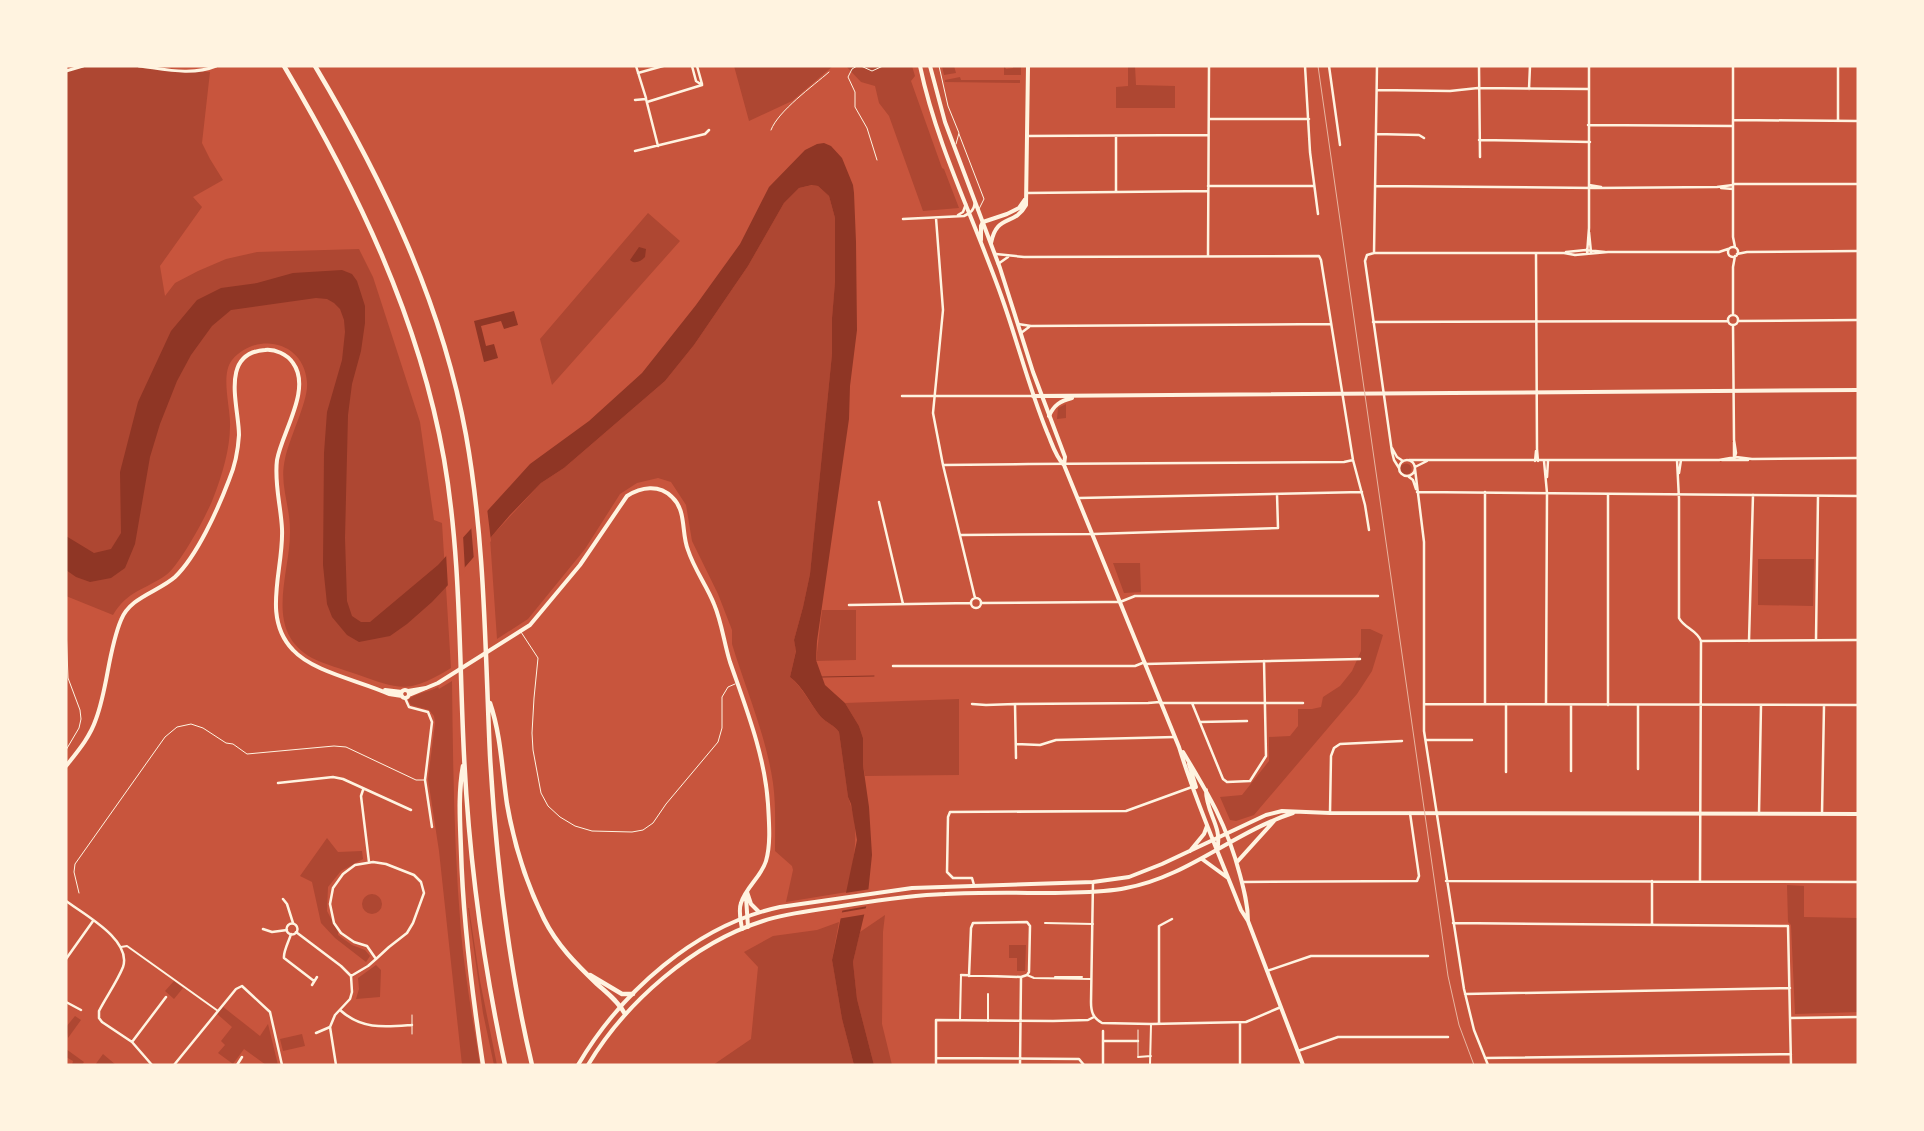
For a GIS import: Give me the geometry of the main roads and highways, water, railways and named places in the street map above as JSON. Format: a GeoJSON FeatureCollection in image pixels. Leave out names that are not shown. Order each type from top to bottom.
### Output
{"type":"FeatureCollection","features":[{"type":"Feature","properties":{"kind":"highway"},"geometry":{"type":"LineString","coordinates":[[284,66],[356,196],[380,250],[403,308],[432,404],[444,460],[451,510],[470,836],[481,934],[505,1065]]}},
{"type":"Feature","properties":{"kind":"highway"},"geometry":{"type":"LineString","coordinates":[[315,66],[357,141],[383,193],[426,292],[454,378],[466,434],[474,487],[483,578],[494,807],[499,867],[516,983],[532,1065]]}},
{"type":"Feature","properties":{"kind":"highway"},"geometry":{"type":"LineString","coordinates":[[488,697],[496,724],[512,828],[539,910],[552,934],[569,956],[621,1006],[625,1014]]}},
{"type":"Feature","properties":{"kind":"highway"},"geometry":{"type":"LineString","coordinates":[[464,758],[459,789],[461,878],[466,943],[483,1065]]}},
{"type":"Feature","properties":{"kind":"highway"},"geometry":{"type":"LineString","coordinates":[[585,972],[622,994],[633,994]]}},
{"type":"Feature","properties":{"kind":"main road"},"geometry":{"type":"LineString","coordinates":[[920,66],[926,96],[935,125],[1002,298],[1033,396],[1058,459],[1064,465],[1094,534],[1179,747],[1207,826],[1241,910],[1248,920],[1303,1065]]}},
{"type":"Feature","properties":{"kind":"main road"},"geometry":{"type":"LineString","coordinates":[[930,66],[945,122],[995,254],[1042,396],[1065,457],[1064,465]]}},
{"type":"Feature","properties":{"kind":"main road"},"geometry":{"type":"LineString","coordinates":[[991,243],[994,230],[998,225],[1010,219],[1021,210],[1026,195],[1028,66]]}},
{"type":"Feature","properties":{"kind":"main road"},"geometry":{"type":"LineString","coordinates":[[962,192],[971,189]]}},
{"type":"Feature","properties":{"kind":"main road"},"geometry":{"type":"LineString","coordinates":[[983,222],[1021,210]]}},
{"type":"Feature","properties":{"kind":"main road"},"geometry":{"type":"LineString","coordinates":[[1008,214],[1010,219]]}},
{"type":"Feature","properties":{"kind":"main road"},"geometry":{"type":"LineString","coordinates":[[981,240],[981,226],[983,222]]}},
{"type":"Feature","properties":{"kind":"main road"},"geometry":{"type":"LineString","coordinates":[[66,766],[86,739],[96,718],[122,617],[134,603],[176,576],[190,557],[216,513],[231,475],[238,449],[234,392],[235,375],[244,359],[258,351],[268,350],[283,354],[295,365],[300,379],[299,393],[278,454],[276,472],[276,488],[282,529],[276,603],[279,628],[288,645],[305,660],[378,689],[405,694],[428,688],[515,635],[540,613],[580,565],[623,501],[639,490],[656,488],[671,496],[679,507],[686,547],[715,607],[762,766],[768,805],[767,855],[762,869],[740,905],[742,929]]}},
{"type":"Feature","properties":{"kind":"main road"},"geometry":{"type":"LineString","coordinates":[[1033,396],[1858,390]]}},
{"type":"Feature","properties":{"kind":"main road"},"geometry":{"type":"LineString","coordinates":[[1049,416],[1054,406],[1059,402],[1079,396]]}},
{"type":"Feature","properties":{"kind":"main road"},"geometry":{"type":"LineString","coordinates":[[1179,747],[1216,807],[1227,833],[1242,882],[1248,908],[1248,920]]}},
{"type":"Feature","properties":{"kind":"main road"},"geometry":{"type":"LineString","coordinates":[[1188,762],[1194,787]]}},
{"type":"Feature","properties":{"kind":"main road"},"geometry":{"type":"LineString","coordinates":[[1194,787],[1205,788]]}},
{"type":"Feature","properties":{"kind":"main road"},"geometry":{"type":"LineString","coordinates":[[1205,788],[1206,800],[1220,836],[1217,850]]}},
{"type":"Feature","properties":{"kind":"main road"},"geometry":{"type":"LineString","coordinates":[[578,1065],[621,1006],[698,940],[740,918],[780,908],[899,890],[974,885],[1092,882],[1132,876],[1155,868],[1266,815],[1282,811],[1330,813],[1858,814]]}},
{"type":"Feature","properties":{"kind":"main road"},"geometry":{"type":"LineString","coordinates":[[588,1065],[611,1031],[644,995],[682,964],[708,946],[742,929],[778,917],[897,898],[945,894],[1093,892],[1124,889],[1167,876],[1275,819],[1295,812]]}},
{"type":"Feature","properties":{"kind":"main road"},"geometry":{"type":"LineString","coordinates":[[1237,863],[1275,819]]}},
{"type":"Feature","properties":{"kind":"main road"},"geometry":{"type":"LineString","coordinates":[[1190,851],[1204,834],[1207,826]]}},
{"type":"Feature","properties":{"kind":"main road"},"geometry":{"type":"LineString","coordinates":[[1202,859],[1229,879]]}},
{"type":"Feature","properties":{"kind":"main road"},"geometry":{"type":"LineString","coordinates":[[746,893],[752,905],[760,912]]}},
{"type":"Feature","properties":{"kind":"main road"},"geometry":{"type":"LineString","coordinates":[[746,893],[748,927]]}},
{"type":"Feature","properties":{"kind":"waterway"},"geometry":{"type":"LineString","coordinates":[[822,677],[874,676]]}},
{"type":"Feature","properties":{"kind":"railway"},"geometry":{"type":"LineString","coordinates":[[1318,66],[1448,976],[1459,1025],[1474,1065]]}}]}
